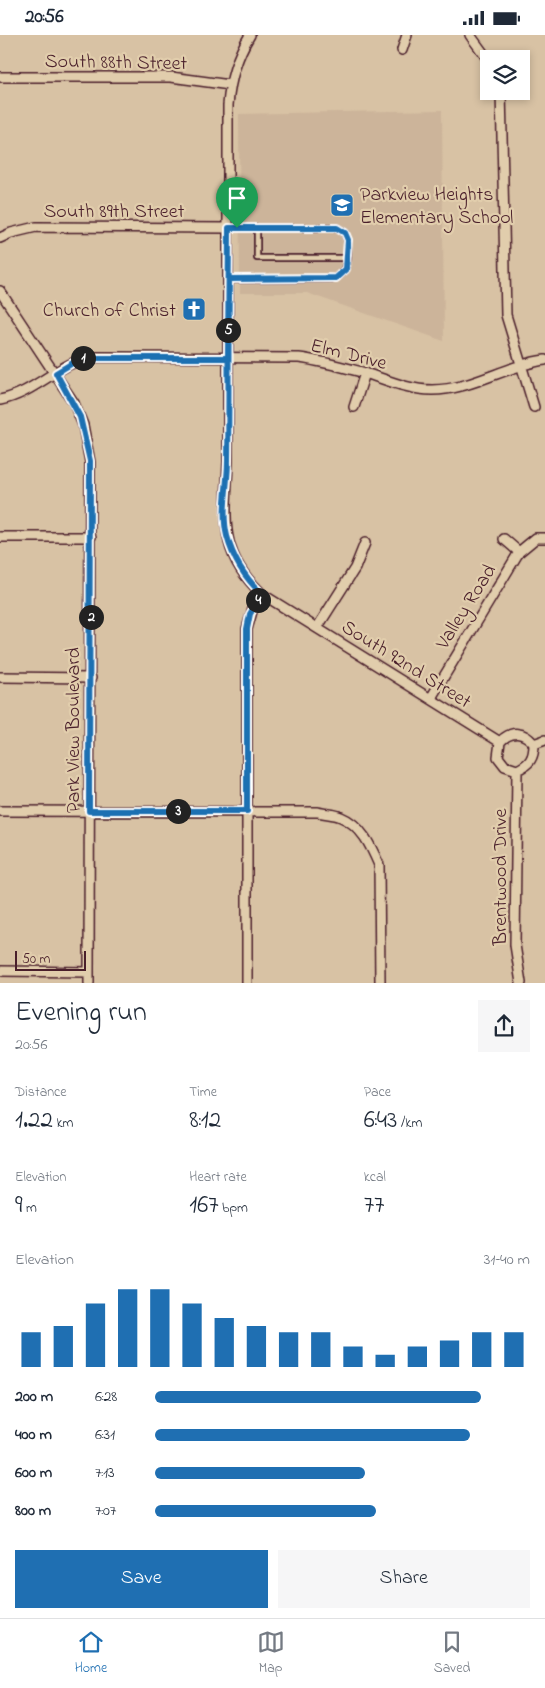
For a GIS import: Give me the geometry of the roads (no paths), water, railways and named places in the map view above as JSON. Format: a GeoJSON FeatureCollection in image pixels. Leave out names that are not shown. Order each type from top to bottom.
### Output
{"type":"FeatureCollection","features":[{"type":"Feature","properties":{"kind":"street","name":"South 92nd Street"},"geometry":{"type":"LineString","coordinates":[[250,35],[237,62],[230,85],[228,110],[228,462],[225,509],[226,529],[231,549],[248,579],[262,594],[500,742]]}},
{"type":"Feature","properties":{"kind":"street"},"geometry":{"type":"LineString","coordinates":[[402,50],[407,35]]}},
{"type":"Feature","properties":{"kind":"street"},"geometry":{"type":"LineString","coordinates":[[470,35],[481,50]]}},
{"type":"Feature","properties":{"kind":"street","name":"South 88th Street"},"geometry":{"type":"LineString","coordinates":[[0,77],[171,77],[230,85]]}},
{"type":"Feature","properties":{"kind":"street"},"geometry":{"type":"LineString","coordinates":[[501,100],[506,307],[520,365],[534,407]]}},
{"type":"Feature","properties":{"kind":"street","name":"South 89th Street"},"geometry":{"type":"LineString","coordinates":[[0,238],[11,233],[36,227],[229,228]]}},
{"type":"Feature","properties":{"kind":"street","name":"Park View Boulevard"},"geometry":{"type":"LineString","coordinates":[[0,291],[56,373],[74,403],[85,433],[91,480],[89,983]]}},
{"type":"Feature","properties":{"kind":"street","name":"Elm Drive"},"geometry":{"type":"LineString","coordinates":[[0,400],[21,393],[76,361],[88,358],[299,358],[324,362],[408,386],[437,390],[468,384],[520,365],[545,359]]}},
{"type":"Feature","properties":{"kind":"street"},"geometry":{"type":"LineString","coordinates":[[354,407],[365,373]]}},
{"type":"Feature","properties":{"kind":"street"},"geometry":{"type":"LineString","coordinates":[[0,537],[91,537]]}},
{"type":"Feature","properties":{"kind":"street","name":"Valley Road"},"geometry":{"type":"LineString","coordinates":[[430,698],[519,552],[540,538]]}},
{"type":"Feature","properties":{"kind":"street"},"geometry":{"type":"LineString","coordinates":[[504,539],[519,552]]}},
{"type":"Feature","properties":{"kind":"street"},"geometry":{"type":"LineString","coordinates":[[318,628],[355,568],[365,543]]}},
{"type":"Feature","properties":{"kind":"street"},"geometry":{"type":"LineString","coordinates":[[247,983],[247,629],[250,614],[262,594]]}},
{"type":"Feature","properties":{"kind":"street"},"geometry":{"type":"LineString","coordinates":[[0,677],[90,678]]}},
{"type":"Feature","properties":{"kind":"street"},"geometry":{"type":"LineString","coordinates":[[519,733],[528,736],[534,744],[534,754],[528,765],[517,770],[504,766],[500,761],[498,751],[500,742],[511,734],[519,733]]}},
{"type":"Feature","properties":{"kind":"street"},"geometry":{"type":"LineString","coordinates":[[534,744],[545,739]]}},
{"type":"Feature","properties":{"kind":"street","name":"Brentwood Drive"},"geometry":{"type":"LineString","coordinates":[[517,770],[515,945],[521,983]]}},
{"type":"Feature","properties":{"kind":"street"},"geometry":{"type":"LineString","coordinates":[[0,811],[318,812],[341,817],[358,828],[372,847],[379,865],[380,983]]}},
{"type":"Feature","properties":{"kind":"street"},"geometry":{"type":"LineString","coordinates":[[0,971],[89,971]]}},
{"type":"Feature","properties":{"kind":"lane"},"geometry":{"type":"LineString","coordinates":[[229,228],[337,228],[347,236],[348,258],[346,269],[343,273],[332,279],[229,279]]}},
{"type":"Feature","properties":{"kind":"lane"},"geometry":{"type":"LineString","coordinates":[[257,228],[257,258],[348,258]]}},
{"type":"Feature","properties":{"kind":"place","name":"Parkview Heights Elementary School"},"geometry":{"type":"Point","coordinates":[342,205]}},
{"type":"Feature","properties":{"kind":"place","name":"Church of Christ"},"geometry":{"type":"Point","coordinates":[194,309]}}]}
